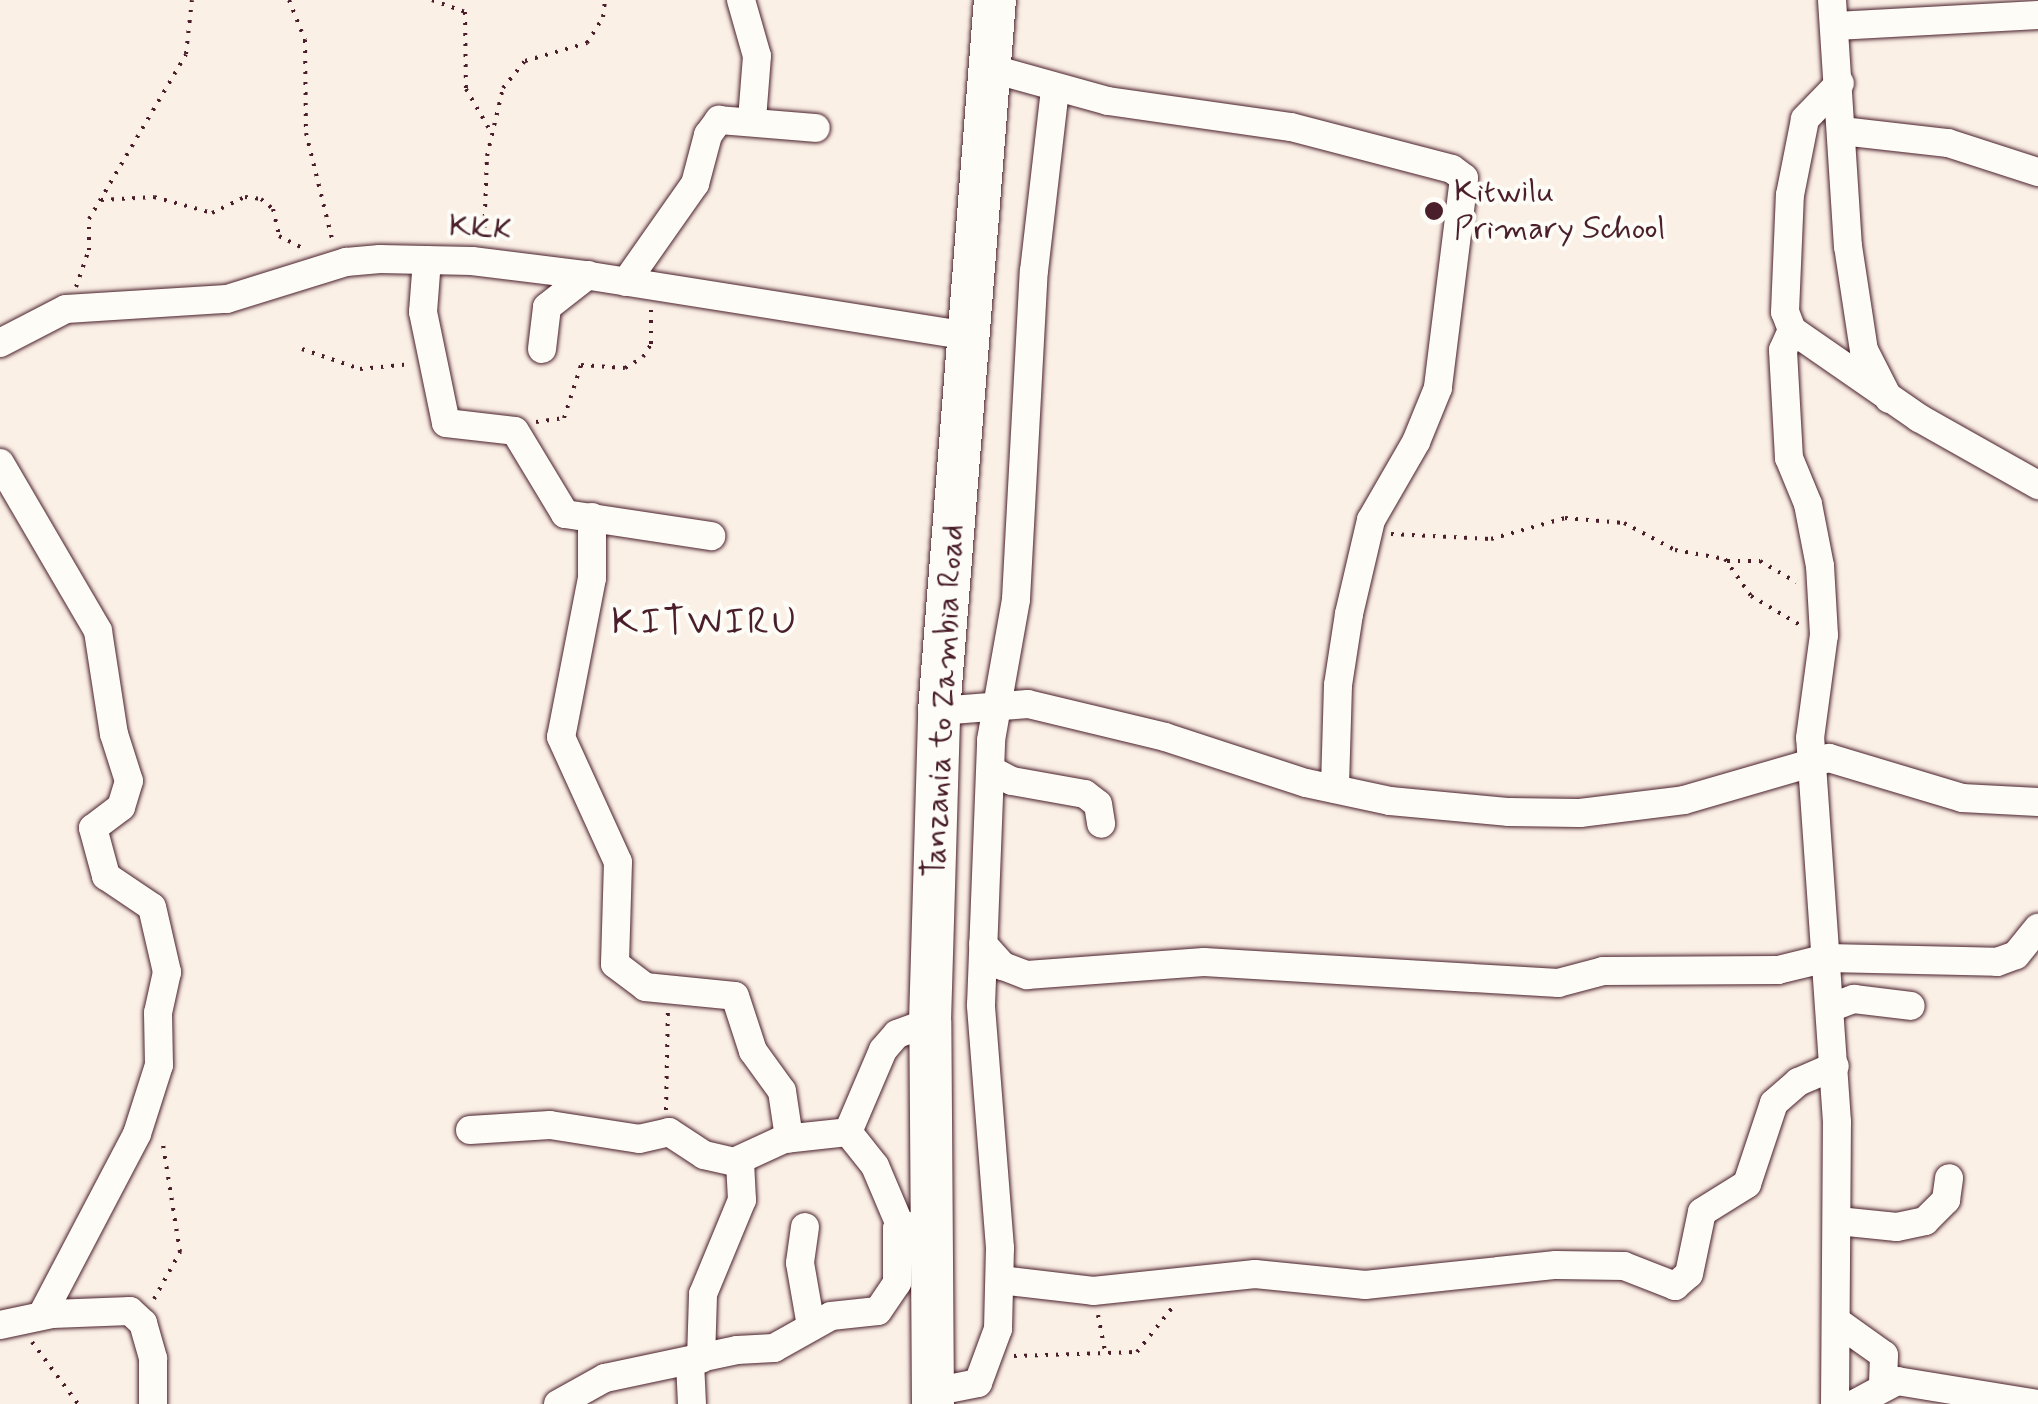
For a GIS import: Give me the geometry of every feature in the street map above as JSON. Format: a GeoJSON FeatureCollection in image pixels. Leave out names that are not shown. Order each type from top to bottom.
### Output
{"type":"FeatureCollection","features":[{"type":"Feature","properties":{"kind":"highway","name":"Tanzania to Zambia Road"},"geometry":{"type":"LineString","coordinates":[[933,1398],[916,1224],[930,1022],[939,711],[964,335],[995,0]]}},
{"type":"Feature","properties":{"kind":"street"},"geometry":{"type":"LineString","coordinates":[[741,0],[757,56],[752,119]]}},
{"type":"Feature","properties":{"kind":"street"},"geometry":{"type":"LineString","coordinates":[[1889,399],[1864,350],[1848,246],[1834,13],[2038,15]]}},
{"type":"Feature","properties":{"kind":"street"},"geometry":{"type":"LineString","coordinates":[[989,68],[1056,89],[1228,123],[1291,127],[1452,169],[1464,178],[1465,190],[1449,262],[1454,296],[1438,388],[1366,538],[1338,685],[1335,789]]}},
{"type":"Feature","properties":{"kind":"street"},"geometry":{"type":"LineString","coordinates":[[1836,1404],[1839,1323],[1835,1066],[1811,765],[1824,635],[1808,504],[1790,458],[1783,410],[1783,350],[1792,330],[1785,261],[1804,119],[1840,84]]}},
{"type":"Feature","properties":{"kind":"street"},"geometry":{"type":"LineString","coordinates":[[933,1398],[973,1386],[994,1353],[1000,1280],[983,1087],[983,944],[997,705],[1016,600],[1034,271],[1056,89]]}},
{"type":"Feature","properties":{"kind":"street"},"geometry":{"type":"LineString","coordinates":[[626,282],[695,184],[712,127],[724,117],[816,128]]}},
{"type":"Feature","properties":{"kind":"street"},"geometry":{"type":"LineString","coordinates":[[1842,131],[1948,142],[2038,172]]}},
{"type":"Feature","properties":{"kind":"street","name":"KKK"},"geometry":{"type":"LineString","coordinates":[[0,343],[66,309],[226,299],[337,265],[427,260],[484,262],[588,275],[964,335]]}},
{"type":"Feature","properties":{"kind":"street"},"geometry":{"type":"LineString","coordinates":[[427,260],[424,312],[446,423],[510,428],[520,436],[560,511],[711,536]]}},
{"type":"Feature","properties":{"kind":"street"},"geometry":{"type":"LineString","coordinates":[[542,349],[548,307],[588,275]]}},
{"type":"Feature","properties":{"kind":"street"},"geometry":{"type":"LineString","coordinates":[[1792,330],[1889,399],[2038,485]]}},
{"type":"Feature","properties":{"kind":"street"},"geometry":{"type":"LineString","coordinates":[[0,463],[98,630],[114,734],[130,781],[121,807],[94,828],[106,876],[152,907],[167,972],[152,1090],[137,1134],[35,1317]]}},
{"type":"Feature","properties":{"kind":"street"},"geometry":{"type":"LineString","coordinates":[[592,517],[592,578],[561,741],[618,862],[615,964],[630,981],[667,990],[738,998],[752,1051],[782,1091],[790,1138]]}},
{"type":"Feature","properties":{"kind":"street"},"geometry":{"type":"LineString","coordinates":[[939,711],[1028,704],[1164,737],[1335,789],[1440,806],[1580,813],[1684,800],[1829,758],[1962,798],[2036,808]]}},
{"type":"Feature","properties":{"kind":"street"},"geometry":{"type":"LineString","coordinates":[[994,771],[1012,781],[1085,794],[1098,804],[1101,824]]}},
{"type":"Feature","properties":{"kind":"street"},"geometry":{"type":"LineString","coordinates":[[983,944],[1002,966],[1027,975],[1204,962],[1558,984],[1603,971],[1778,970],[1827,958],[1996,962],[2016,955],[2038,928]]}},
{"type":"Feature","properties":{"kind":"street"},"geometry":{"type":"LineString","coordinates":[[1830,1008],[1854,998],[1911,1006]]}},
{"type":"Feature","properties":{"kind":"street"},"geometry":{"type":"LineString","coordinates":[[848,1132],[887,1044],[912,1026],[930,1022]]}},
{"type":"Feature","properties":{"kind":"street"},"geometry":{"type":"LineString","coordinates":[[1000,1280],[1094,1290],[1284,1275],[1365,1285],[1556,1264],[1624,1266],[1681,1284],[1691,1268],[1702,1212],[1746,1184],[1774,1103],[1798,1082],[1835,1066]]}},
{"type":"Feature","properties":{"kind":"street"},"geometry":{"type":"LineString","coordinates":[[470,1130],[550,1126],[639,1139],[665,1132],[714,1159],[740,1160],[790,1138],[848,1132]]}},
{"type":"Feature","properties":{"kind":"street"},"geometry":{"type":"LineString","coordinates":[[558,1404],[605,1378],[777,1348],[811,1326],[885,1305],[916,1224],[848,1132]]}},
{"type":"Feature","properties":{"kind":"street"},"geometry":{"type":"LineString","coordinates":[[692,1404],[706,1278],[742,1200],[740,1160]]}},
{"type":"Feature","properties":{"kind":"street"},"geometry":{"type":"LineString","coordinates":[[1838,1222],[1897,1227],[1925,1220],[1946,1200],[1948,1178]]}},
{"type":"Feature","properties":{"kind":"street"},"geometry":{"type":"LineString","coordinates":[[805,1227],[801,1280],[811,1326]]}},
{"type":"Feature","properties":{"kind":"street"},"geometry":{"type":"LineString","coordinates":[[0,1325],[114,1307],[139,1320],[158,1381],[153,1404]]}},
{"type":"Feature","properties":{"kind":"street"},"geometry":{"type":"LineString","coordinates":[[1839,1323],[1884,1356],[1883,1384]]}},
{"type":"Feature","properties":{"kind":"street"},"geometry":{"type":"LineString","coordinates":[[1854,1404],[1883,1384],[1946,1386],[2038,1404]]}},
{"type":"Feature","properties":{"kind":"path"},"geometry":{"type":"LineString","coordinates":[[66,309],[88,259],[87,225],[131,138],[186,54],[192,0]]}},
{"type":"Feature","properties":{"kind":"path"},"geometry":{"type":"LineString","coordinates":[[289,0],[305,40],[306,133],[337,265]]}},
{"type":"Feature","properties":{"kind":"path"},"geometry":{"type":"LineString","coordinates":[[432,0],[465,12],[466,89],[491,132]]}},
{"type":"Feature","properties":{"kind":"path"},"geometry":{"type":"LineString","coordinates":[[484,262],[491,132],[512,72],[537,55],[587,44],[603,17],[604,0]]}},
{"type":"Feature","properties":{"kind":"path"},"geometry":{"type":"LineString","coordinates":[[101,200],[146,196],[212,213],[245,197],[260,199],[272,208],[284,240],[337,265]]}},
{"type":"Feature","properties":{"kind":"path"},"geometry":{"type":"LineString","coordinates":[[520,436],[528,422],[563,420],[581,365],[626,368],[643,357],[651,344],[649,314],[671,288]]}},
{"type":"Feature","properties":{"kind":"path"},"geometry":{"type":"LineString","coordinates":[[302,349],[360,369],[402,362],[437,368]]}},
{"type":"Feature","properties":{"kind":"path"},"geometry":{"type":"LineString","coordinates":[[1366,538],[1428,533],[1491,539],[1583,518],[1624,523],[1675,550],[1727,561],[1760,561],[1820,599]]}},
{"type":"Feature","properties":{"kind":"path"},"geometry":{"type":"LineString","coordinates":[[1727,561],[1756,600],[1824,635]]}},
{"type":"Feature","properties":{"kind":"path"},"geometry":{"type":"LineString","coordinates":[[665,1132],[667,990]]}},
{"type":"Feature","properties":{"kind":"path"},"geometry":{"type":"LineString","coordinates":[[139,1320],[180,1252],[152,1090]]}},
{"type":"Feature","properties":{"kind":"path"},"geometry":{"type":"LineString","coordinates":[[994,1353],[1038,1358],[1145,1346],[1178,1299],[1182,1281]]}},
{"type":"Feature","properties":{"kind":"path"},"geometry":{"type":"LineString","coordinates":[[1094,1290],[1106,1352]]}},
{"type":"Feature","properties":{"kind":"path"},"geometry":{"type":"LineString","coordinates":[[35,1317],[33,1347],[78,1404]]}},
{"type":"Feature","properties":{"kind":"place","name":"Kitwilu Primary School"},"geometry":{"type":"Point","coordinates":[1434,211]}},
{"type":"Feature","properties":{"kind":"district","name":"KITWIRU"},"geometry":{"type":"Point","coordinates":[705,623]}}]}
